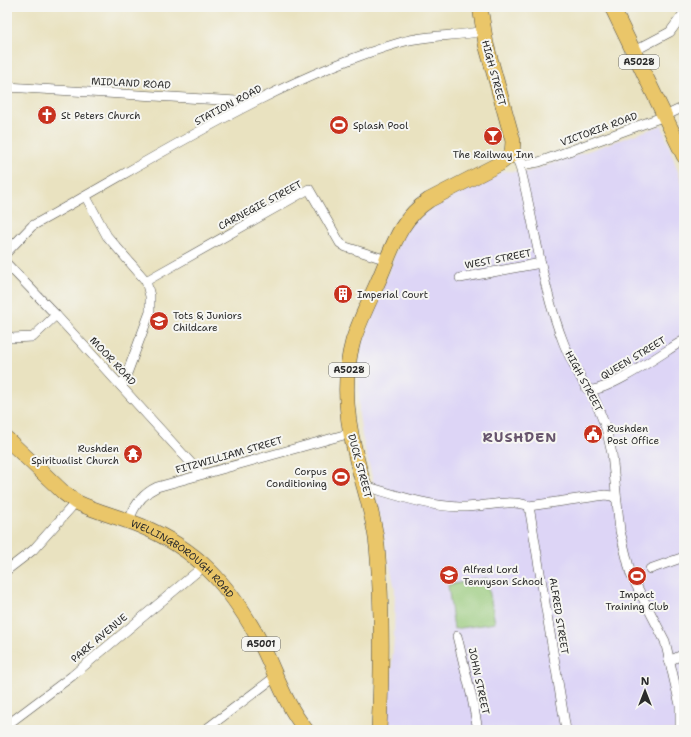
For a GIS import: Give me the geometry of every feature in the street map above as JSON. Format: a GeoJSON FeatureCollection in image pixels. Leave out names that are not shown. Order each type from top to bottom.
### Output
{"type":"FeatureCollection","features":[{"type":"Feature","properties":{"kind":"main road","name":"HIGH STREET"},"geometry":{"type":"LineString","coordinates":[[480,7],[483,32],[513,141],[516,158]]}},
{"type":"Feature","properties":{"kind":"main road","name":"A5028"},"geometry":{"type":"LineString","coordinates":[[612,7],[684,156]]}},
{"type":"Feature","properties":{"kind":"main road","name":"DUCK STREET"},"geometry":{"type":"LineString","coordinates":[[379,730],[381,636],[379,569],[374,523],[350,433],[347,397],[352,347],[400,229],[406,219],[419,206],[499,164],[516,158]]}},
{"type":"Feature","properties":{"kind":"main road","name":"WELLINGBOROUGH ROAD"},"geometry":{"type":"LineString","coordinates":[[7,439],[64,494],[76,502],[89,508],[129,521],[171,541],[204,565],[220,580],[241,608],[259,640],[275,677],[290,706],[306,730]]}},
{"type":"Feature","properties":{"kind":"street"},"geometry":{"type":"LineString","coordinates":[[634,51],[670,32],[684,13]]}},
{"type":"Feature","properties":{"kind":"street","name":"STATION ROAD"},"geometry":{"type":"LineString","coordinates":[[7,252],[32,226],[253,102],[343,62],[403,41],[483,32]]}},
{"type":"Feature","properties":{"kind":"street","name":"MIDLAND ROAD"},"geometry":{"type":"LineString","coordinates":[[7,87],[253,102]]}},
{"type":"Feature","properties":{"kind":"street","name":"VICTORIA ROAD"},"geometry":{"type":"LineString","coordinates":[[516,158],[527,164],[539,162],[665,116],[684,107]]}},
{"type":"Feature","properties":{"kind":"street","name":"HIGH STREET"},"geometry":{"type":"LineString","coordinates":[[516,158],[551,303],[564,344],[586,388],[591,390],[606,428],[612,454],[620,531],[631,575],[665,641],[680,705],[680,730]]}},
{"type":"Feature","properties":{"kind":"street","name":"CARNEGIE STREET"},"geometry":{"type":"LineString","coordinates":[[146,281],[309,189],[340,243],[346,247],[387,260]]}},
{"type":"Feature","properties":{"kind":"street"},"geometry":{"type":"LineString","coordinates":[[86,197],[107,236],[146,281],[150,296],[150,312],[122,386]]}},
{"type":"Feature","properties":{"kind":"street","name":"WEST STREET"},"geometry":{"type":"LineString","coordinates":[[460,278],[541,263]]}},
{"type":"Feature","properties":{"kind":"street","name":"MOOR ROAD"},"geometry":{"type":"LineString","coordinates":[[7,264],[122,386],[201,474]]}},
{"type":"Feature","properties":{"kind":"street"},"geometry":{"type":"LineString","coordinates":[[7,334],[11,338],[33,337],[56,315]]}},
{"type":"Feature","properties":{"kind":"street","name":"QUEEN STREET"},"geometry":{"type":"LineString","coordinates":[[591,390],[600,390],[613,384],[684,340]]}},
{"type":"Feature","properties":{"kind":"street","name":"FITZWILLIAM STREET"},"geometry":{"type":"LineString","coordinates":[[129,521],[133,510],[145,494],[157,488],[201,474],[350,433]]}},
{"type":"Feature","properties":{"kind":"street"},"geometry":{"type":"LineString","coordinates":[[365,486],[431,505],[460,508],[520,502],[529,506],[596,495],[612,496],[616,499]]}},
{"type":"Feature","properties":{"kind":"street"},"geometry":{"type":"LineString","coordinates":[[7,570],[33,550],[76,502]]}},
{"type":"Feature","properties":{"kind":"street","name":"ALFRED STREET"},"geometry":{"type":"LineString","coordinates":[[529,506],[566,730]]}},
{"type":"Feature","properties":{"kind":"street"},"geometry":{"type":"LineString","coordinates":[[650,569],[684,558]]}},
{"type":"Feature","properties":{"kind":"street","name":"PARK AVENUE"},"geometry":{"type":"LineString","coordinates":[[7,725],[72,676],[204,565]]}},
{"type":"Feature","properties":{"kind":"street","name":"JOHN STREET"},"geometry":{"type":"LineString","coordinates":[[457,636],[478,730]]}},
{"type":"Feature","properties":{"kind":"street"},"geometry":{"type":"LineString","coordinates":[[670,661],[684,654]]}},
{"type":"Feature","properties":{"kind":"street"},"geometry":{"type":"LineString","coordinates":[[205,730],[275,677]]}},
{"type":"Feature","properties":{"kind":"shaded area"},"geometry":{"type":"Polygon","coordinates":[[[662,125],[684,189],[684,730],[386,730],[394,639],[395,589],[385,544],[380,510],[362,436],[359,414],[359,368],[361,345],[405,228],[428,209],[503,171],[528,172],[662,125]]]}},
{"type":"Feature","properties":{"kind":"green space"},"geometry":{"type":"Polygon","coordinates":[[[487,578],[495,623],[454,629],[448,585],[487,578]]]}},
{"type":"Feature","properties":{"kind":"place","name":"St Peters Church"},"geometry":{"type":"Point","coordinates":[47,115]}},
{"type":"Feature","properties":{"kind":"place","name":"Splash Pool"},"geometry":{"type":"Point","coordinates":[339,125]}},
{"type":"Feature","properties":{"kind":"place","name":"The Railway Inn"},"geometry":{"type":"Point","coordinates":[493,136]}},
{"type":"Feature","properties":{"kind":"place","name":"Imperial Court"},"geometry":{"type":"Point","coordinates":[343,294]}},
{"type":"Feature","properties":{"kind":"place","name":"Tots & Juniors Childcare"},"geometry":{"type":"Point","coordinates":[159,321]}},
{"type":"Feature","properties":{"kind":"place","name":"Rushden Post Office"},"geometry":{"type":"Point","coordinates":[593,434]}},
{"type":"Feature","properties":{"kind":"place","name":"Rushden Spiritualist Church"},"geometry":{"type":"Point","coordinates":[133,454]}},
{"type":"Feature","properties":{"kind":"place","name":"Corpus Conditioning"},"geometry":{"type":"Point","coordinates":[341,477]}},
{"type":"Feature","properties":{"kind":"place","name":"Alfred Lord Tennyson School"},"geometry":{"type":"Point","coordinates":[449,575]}},
{"type":"Feature","properties":{"kind":"place","name":"Impact Training Club"},"geometry":{"type":"Point","coordinates":[637,576]}},
{"type":"Feature","properties":{"kind":"district","name":"RUSHDEN"},"geometry":{"type":"Point","coordinates":[520,437]}}]}
